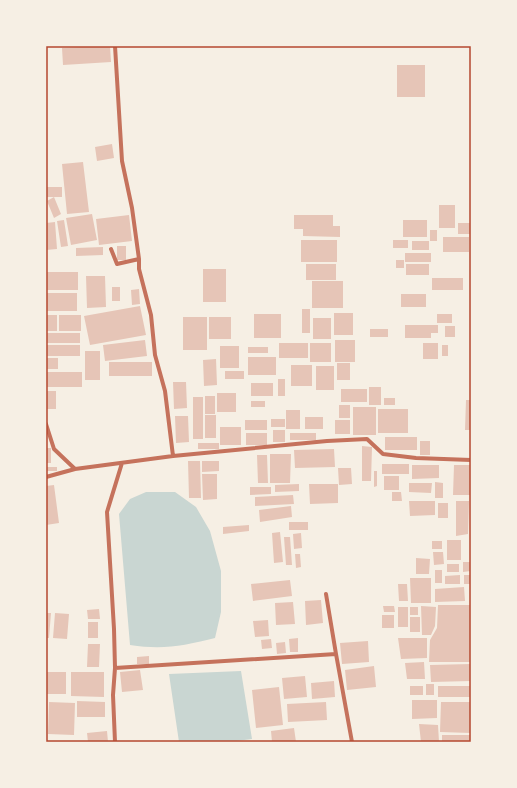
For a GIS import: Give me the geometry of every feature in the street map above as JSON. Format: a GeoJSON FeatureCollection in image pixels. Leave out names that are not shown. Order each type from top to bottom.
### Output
{"type":"FeatureCollection","features":[{"type":"Feature","properties":{"kind":"street"},"geometry":{"type":"LineString","coordinates":[[115,46],[122,160],[132,208],[139,269],[151,315],[154,355],[165,391],[173,456]]}},
{"type":"Feature","properties":{"kind":"street"},"geometry":{"type":"LineString","coordinates":[[111,249],[117,264],[139,259]]}},
{"type":"Feature","properties":{"kind":"street"},"geometry":{"type":"LineString","coordinates":[[46,424],[54,449],[75,469]]}},
{"type":"Feature","properties":{"kind":"street"},"geometry":{"type":"LineString","coordinates":[[46,477],[75,469],[173,456],[327,441],[367,439],[383,454],[416,458],[471,460]]}},
{"type":"Feature","properties":{"kind":"street"},"geometry":{"type":"LineString","coordinates":[[115,742],[113,695],[115,668],[114,629],[107,512],[122,463]]}},
{"type":"Feature","properties":{"kind":"street"},"geometry":{"type":"LineString","coordinates":[[326,594],[352,742]]}},
{"type":"Feature","properties":{"kind":"street"},"geometry":{"type":"LineString","coordinates":[[115,668],[336,654]]}},
{"type":"Feature","properties":{"kind":"shaded area"},"geometry":{"type":"Polygon","coordinates":[[[146,492],[175,492],[196,507],[210,531],[221,571],[221,612],[215,638],[163,647],[130,645],[119,514],[130,499],[146,492]]]}},
{"type":"Feature","properties":{"kind":"shaded area"},"geometry":{"type":"Polygon","coordinates":[[[241,671],[252,739],[229,742],[179,742],[169,674],[241,671]]]}},
{"type":"Feature","properties":{"kind":"building"},"geometry":{"type":"Polygon","coordinates":[[[110,46],[111,62],[63,65],[62,48],[110,46]]]}},
{"type":"Feature","properties":{"kind":"building"},"geometry":{"type":"Polygon","coordinates":[[[397,65],[425,65],[425,97],[397,97],[397,65]]]}},
{"type":"Feature","properties":{"kind":"building"},"geometry":{"type":"Polygon","coordinates":[[[112,144],[114,158],[97,161],[95,147],[112,144]]]}},
{"type":"Feature","properties":{"kind":"building"},"geometry":{"type":"Polygon","coordinates":[[[83,162],[89,212],[67,214],[62,164],[83,162]]]}},
{"type":"Feature","properties":{"kind":"building"},"geometry":{"type":"Polygon","coordinates":[[[46,187],[62,187],[62,197],[46,197],[46,187]]]}},
{"type":"Feature","properties":{"kind":"building"},"geometry":{"type":"Polygon","coordinates":[[[54,197],[61,214],[54,218],[47,201],[54,197]]]}},
{"type":"Feature","properties":{"kind":"building"},"geometry":{"type":"Polygon","coordinates":[[[439,205],[455,205],[455,228],[439,228],[439,205]]]}},
{"type":"Feature","properties":{"kind":"building"},"geometry":{"type":"Polygon","coordinates":[[[92,214],[97,240],[71,245],[66,218],[92,214]]]}},
{"type":"Feature","properties":{"kind":"building"},"geometry":{"type":"Polygon","coordinates":[[[129,215],[132,241],[99,245],[96,219],[129,215]]]}},
{"type":"Feature","properties":{"kind":"building"},"geometry":{"type":"Polygon","coordinates":[[[294,215],[333,215],[333,226],[340,226],[340,237],[303,236],[303,229],[294,229],[294,215]]]}},
{"type":"Feature","properties":{"kind":"building"},"geometry":{"type":"Polygon","coordinates":[[[64,220],[68,246],[61,247],[57,221],[64,220]]]}},
{"type":"Feature","properties":{"kind":"building"},"geometry":{"type":"Polygon","coordinates":[[[403,220],[427,220],[427,237],[403,237],[403,220]]]}},
{"type":"Feature","properties":{"kind":"building"},"geometry":{"type":"Polygon","coordinates":[[[55,222],[57,249],[46,250],[46,223],[55,222]]]}},
{"type":"Feature","properties":{"kind":"building"},"geometry":{"type":"Polygon","coordinates":[[[458,223],[470,223],[470,234],[458,234],[458,223]]]}},
{"type":"Feature","properties":{"kind":"building"},"geometry":{"type":"Polygon","coordinates":[[[430,230],[437,230],[437,241],[430,241],[430,230]]]}},
{"type":"Feature","properties":{"kind":"building"},"geometry":{"type":"Polygon","coordinates":[[[443,237],[469,237],[469,252],[443,252],[443,237]]]}},
{"type":"Feature","properties":{"kind":"building"},"geometry":{"type":"Polygon","coordinates":[[[301,240],[337,240],[337,262],[301,262],[301,240]]]}},
{"type":"Feature","properties":{"kind":"building"},"geometry":{"type":"Polygon","coordinates":[[[393,240],[408,240],[408,248],[393,248],[393,240]]]}},
{"type":"Feature","properties":{"kind":"building"},"geometry":{"type":"Polygon","coordinates":[[[412,241],[429,241],[429,250],[412,250],[412,241]]]}},
{"type":"Feature","properties":{"kind":"building"},"geometry":{"type":"Polygon","coordinates":[[[117,246],[126,246],[126,260],[117,260],[117,246]]]}},
{"type":"Feature","properties":{"kind":"building"},"geometry":{"type":"Polygon","coordinates":[[[103,247],[103,255],[76,256],[76,248],[103,247]]]}},
{"type":"Feature","properties":{"kind":"building"},"geometry":{"type":"Polygon","coordinates":[[[405,253],[431,253],[431,262],[405,262],[405,253]]]}},
{"type":"Feature","properties":{"kind":"building"},"geometry":{"type":"Polygon","coordinates":[[[396,260],[404,260],[404,268],[396,268],[396,260]]]}},
{"type":"Feature","properties":{"kind":"building"},"geometry":{"type":"Polygon","coordinates":[[[306,264],[336,264],[336,280],[306,280],[306,264]]]}},
{"type":"Feature","properties":{"kind":"building"},"geometry":{"type":"Polygon","coordinates":[[[406,264],[429,264],[429,275],[406,275],[406,264]]]}},
{"type":"Feature","properties":{"kind":"building"},"geometry":{"type":"Polygon","coordinates":[[[203,269],[226,269],[226,302],[203,302],[203,269]]]}},
{"type":"Feature","properties":{"kind":"building"},"geometry":{"type":"Polygon","coordinates":[[[46,272],[78,272],[78,290],[46,290],[46,272]]]}},
{"type":"Feature","properties":{"kind":"building"},"geometry":{"type":"Polygon","coordinates":[[[86,276],[105,276],[106,307],[87,308],[86,276]]]}},
{"type":"Feature","properties":{"kind":"building"},"geometry":{"type":"Polygon","coordinates":[[[432,278],[463,278],[463,290],[432,290],[432,278]]]}},
{"type":"Feature","properties":{"kind":"building"},"geometry":{"type":"Polygon","coordinates":[[[312,281],[343,281],[343,308],[312,308],[312,281]]]}},
{"type":"Feature","properties":{"kind":"building"},"geometry":{"type":"Polygon","coordinates":[[[112,287],[120,287],[120,301],[112,301],[112,287]]]}},
{"type":"Feature","properties":{"kind":"building"},"geometry":{"type":"Polygon","coordinates":[[[139,289],[140,304],[132,305],[131,290],[139,289]]]}},
{"type":"Feature","properties":{"kind":"building"},"geometry":{"type":"Polygon","coordinates":[[[46,293],[77,293],[77,311],[46,311],[46,293]]]}},
{"type":"Feature","properties":{"kind":"building"},"geometry":{"type":"Polygon","coordinates":[[[401,294],[426,294],[426,307],[401,307],[401,294]]]}},
{"type":"Feature","properties":{"kind":"building"},"geometry":{"type":"Polygon","coordinates":[[[140,306],[146,335],[90,345],[84,316],[140,306]]]}},
{"type":"Feature","properties":{"kind":"building"},"geometry":{"type":"Polygon","coordinates":[[[302,309],[310,309],[310,333],[302,333],[302,309]]]}},
{"type":"Feature","properties":{"kind":"building"},"geometry":{"type":"Polygon","coordinates":[[[334,313],[353,313],[353,335],[334,335],[334,313]]]}},
{"type":"Feature","properties":{"kind":"building"},"geometry":{"type":"Polygon","coordinates":[[[254,314],[281,314],[281,338],[254,338],[254,314]]]}},
{"type":"Feature","properties":{"kind":"building"},"geometry":{"type":"Polygon","coordinates":[[[437,314],[452,314],[452,323],[437,323],[437,314]]]}},
{"type":"Feature","properties":{"kind":"building"},"geometry":{"type":"Polygon","coordinates":[[[46,315],[57,315],[57,331],[46,331],[46,315]]]}},
{"type":"Feature","properties":{"kind":"building"},"geometry":{"type":"Polygon","coordinates":[[[59,315],[81,315],[81,331],[59,331],[59,315]]]}},
{"type":"Feature","properties":{"kind":"building"},"geometry":{"type":"Polygon","coordinates":[[[183,317],[207,317],[207,350],[183,350],[183,317]]]}},
{"type":"Feature","properties":{"kind":"building"},"geometry":{"type":"Polygon","coordinates":[[[209,317],[231,317],[231,339],[209,339],[209,317]]]}},
{"type":"Feature","properties":{"kind":"building"},"geometry":{"type":"Polygon","coordinates":[[[313,318],[331,318],[331,339],[313,339],[313,318]]]}},
{"type":"Feature","properties":{"kind":"building"},"geometry":{"type":"Polygon","coordinates":[[[405,325],[438,325],[438,333],[431,333],[431,338],[405,338],[405,325]]]}},
{"type":"Feature","properties":{"kind":"building"},"geometry":{"type":"Polygon","coordinates":[[[445,326],[455,326],[455,337],[445,337],[445,326]]]}},
{"type":"Feature","properties":{"kind":"building"},"geometry":{"type":"Polygon","coordinates":[[[370,329],[388,329],[388,337],[370,337],[370,329]]]}},
{"type":"Feature","properties":{"kind":"building"},"geometry":{"type":"Polygon","coordinates":[[[46,333],[80,333],[80,343],[46,343],[46,333]]]}},
{"type":"Feature","properties":{"kind":"building"},"geometry":{"type":"Polygon","coordinates":[[[145,340],[147,356],[105,361],[103,345],[145,340]]]}},
{"type":"Feature","properties":{"kind":"building"},"geometry":{"type":"Polygon","coordinates":[[[335,340],[355,340],[355,362],[335,362],[335,340]]]}},
{"type":"Feature","properties":{"kind":"building"},"geometry":{"type":"Polygon","coordinates":[[[279,343],[308,343],[308,358],[279,358],[279,343]]]}},
{"type":"Feature","properties":{"kind":"building"},"geometry":{"type":"Polygon","coordinates":[[[310,343],[331,343],[331,362],[310,362],[310,343]]]}},
{"type":"Feature","properties":{"kind":"building"},"geometry":{"type":"Polygon","coordinates":[[[423,343],[438,343],[438,359],[423,359],[423,343]]]}},
{"type":"Feature","properties":{"kind":"building"},"geometry":{"type":"Polygon","coordinates":[[[46,345],[80,345],[80,356],[46,356],[46,345]]]}},
{"type":"Feature","properties":{"kind":"building"},"geometry":{"type":"Polygon","coordinates":[[[442,345],[448,345],[448,356],[442,356],[442,345]]]}},
{"type":"Feature","properties":{"kind":"building"},"geometry":{"type":"Polygon","coordinates":[[[220,346],[239,346],[239,368],[220,368],[220,346]]]}},
{"type":"Feature","properties":{"kind":"building"},"geometry":{"type":"Polygon","coordinates":[[[248,347],[268,347],[268,353],[248,353],[248,347]]]}},
{"type":"Feature","properties":{"kind":"building"},"geometry":{"type":"Polygon","coordinates":[[[85,351],[100,351],[100,380],[85,380],[85,351]]]}},
{"type":"Feature","properties":{"kind":"building"},"geometry":{"type":"Polygon","coordinates":[[[248,357],[276,357],[276,375],[248,375],[248,357]]]}},
{"type":"Feature","properties":{"kind":"building"},"geometry":{"type":"Polygon","coordinates":[[[46,358],[58,358],[58,369],[46,369],[46,358]]]}},
{"type":"Feature","properties":{"kind":"building"},"geometry":{"type":"Polygon","coordinates":[[[216,359],[217,385],[204,386],[203,360],[216,359]]]}},
{"type":"Feature","properties":{"kind":"building"},"geometry":{"type":"Polygon","coordinates":[[[109,362],[152,362],[152,376],[109,376],[109,362]]]}},
{"type":"Feature","properties":{"kind":"building"},"geometry":{"type":"Polygon","coordinates":[[[337,363],[350,363],[350,380],[337,380],[337,363]]]}},
{"type":"Feature","properties":{"kind":"building"},"geometry":{"type":"Polygon","coordinates":[[[291,365],[312,365],[312,386],[291,386],[291,365]]]}},
{"type":"Feature","properties":{"kind":"building"},"geometry":{"type":"Polygon","coordinates":[[[316,366],[334,366],[334,390],[316,390],[316,366]]]}},
{"type":"Feature","properties":{"kind":"building"},"geometry":{"type":"Polygon","coordinates":[[[225,371],[244,371],[244,379],[225,379],[225,371]]]}},
{"type":"Feature","properties":{"kind":"building"},"geometry":{"type":"Polygon","coordinates":[[[46,372],[82,372],[82,387],[46,387],[46,372]]]}},
{"type":"Feature","properties":{"kind":"building"},"geometry":{"type":"Polygon","coordinates":[[[278,379],[285,379],[285,396],[278,396],[278,379]]]}},
{"type":"Feature","properties":{"kind":"building"},"geometry":{"type":"Polygon","coordinates":[[[173,382],[186,382],[187,408],[174,409],[173,382]]]}},
{"type":"Feature","properties":{"kind":"building"},"geometry":{"type":"Polygon","coordinates":[[[251,383],[273,383],[273,396],[251,396],[251,383]]]}},
{"type":"Feature","properties":{"kind":"building"},"geometry":{"type":"Polygon","coordinates":[[[369,387],[381,387],[381,405],[369,405],[369,387]]]}},
{"type":"Feature","properties":{"kind":"building"},"geometry":{"type":"Polygon","coordinates":[[[341,389],[367,389],[367,402],[341,402],[341,389]]]}},
{"type":"Feature","properties":{"kind":"building"},"geometry":{"type":"Polygon","coordinates":[[[46,391],[56,391],[56,409],[46,409],[46,391]]]}},
{"type":"Feature","properties":{"kind":"building"},"geometry":{"type":"Polygon","coordinates":[[[217,393],[236,393],[236,412],[217,412],[217,393]]]}},
{"type":"Feature","properties":{"kind":"building"},"geometry":{"type":"Polygon","coordinates":[[[205,396],[215,396],[215,414],[205,414],[205,396]]]}},
{"type":"Feature","properties":{"kind":"building"},"geometry":{"type":"Polygon","coordinates":[[[193,397],[203,397],[203,439],[193,439],[193,397]]]}},
{"type":"Feature","properties":{"kind":"building"},"geometry":{"type":"Polygon","coordinates":[[[384,398],[395,398],[395,405],[384,405],[384,398]]]}},
{"type":"Feature","properties":{"kind":"building"},"geometry":{"type":"Polygon","coordinates":[[[466,400],[471,400],[471,430],[465,430],[466,400]]]}},
{"type":"Feature","properties":{"kind":"building"},"geometry":{"type":"Polygon","coordinates":[[[251,401],[265,401],[265,407],[251,407],[251,401]]]}},
{"type":"Feature","properties":{"kind":"building"},"geometry":{"type":"Polygon","coordinates":[[[339,405],[350,405],[350,418],[339,418],[339,405]]]}},
{"type":"Feature","properties":{"kind":"building"},"geometry":{"type":"Polygon","coordinates":[[[353,407],[376,407],[376,435],[353,435],[353,407]]]}},
{"type":"Feature","properties":{"kind":"building"},"geometry":{"type":"Polygon","coordinates":[[[378,409],[408,409],[408,433],[378,433],[378,409]]]}},
{"type":"Feature","properties":{"kind":"building"},"geometry":{"type":"Polygon","coordinates":[[[286,410],[300,410],[300,429],[286,429],[286,410]]]}},
{"type":"Feature","properties":{"kind":"building"},"geometry":{"type":"Polygon","coordinates":[[[205,415],[216,415],[216,438],[205,438],[205,415]]]}},
{"type":"Feature","properties":{"kind":"building"},"geometry":{"type":"Polygon","coordinates":[[[175,416],[188,416],[189,442],[176,443],[175,416]]]}},
{"type":"Feature","properties":{"kind":"building"},"geometry":{"type":"Polygon","coordinates":[[[305,417],[323,417],[323,429],[305,429],[305,417]]]}},
{"type":"Feature","properties":{"kind":"building"},"geometry":{"type":"Polygon","coordinates":[[[271,419],[285,419],[285,427],[271,427],[271,419]]]}},
{"type":"Feature","properties":{"kind":"building"},"geometry":{"type":"Polygon","coordinates":[[[245,420],[267,420],[267,430],[245,430],[245,420]]]}},
{"type":"Feature","properties":{"kind":"building"},"geometry":{"type":"Polygon","coordinates":[[[335,420],[350,420],[350,434],[335,434],[335,420]]]}},
{"type":"Feature","properties":{"kind":"building"},"geometry":{"type":"Polygon","coordinates":[[[220,427],[241,427],[241,445],[220,445],[220,427]]]}},
{"type":"Feature","properties":{"kind":"building"},"geometry":{"type":"Polygon","coordinates":[[[273,430],[285,430],[285,442],[273,442],[273,430]]]}},
{"type":"Feature","properties":{"kind":"building"},"geometry":{"type":"Polygon","coordinates":[[[246,433],[267,433],[267,445],[246,445],[246,433]]]}},
{"type":"Feature","properties":{"kind":"building"},"geometry":{"type":"Polygon","coordinates":[[[290,433],[316,433],[316,440],[290,440],[290,433]]]}},
{"type":"Feature","properties":{"kind":"building"},"geometry":{"type":"Polygon","coordinates":[[[385,437],[417,437],[417,450],[385,450],[385,437]]]}},
{"type":"Feature","properties":{"kind":"building"},"geometry":{"type":"Polygon","coordinates":[[[420,441],[430,441],[430,455],[420,455],[420,441]]]}},
{"type":"Feature","properties":{"kind":"building"},"geometry":{"type":"Polygon","coordinates":[[[198,443],[219,443],[219,449],[198,449],[198,443]]]}},
{"type":"Feature","properties":{"kind":"building"},"geometry":{"type":"Polygon","coordinates":[[[362,446],[372,447],[371,481],[362,481],[362,446]]]}},
{"type":"Feature","properties":{"kind":"building"},"geometry":{"type":"Polygon","coordinates":[[[46,448],[51,448],[51,463],[46,463],[46,448]]]}},
{"type":"Feature","properties":{"kind":"building"},"geometry":{"type":"Polygon","coordinates":[[[334,449],[335,467],[295,468],[294,450],[334,449]]]}},
{"type":"Feature","properties":{"kind":"building"},"geometry":{"type":"Polygon","coordinates":[[[270,454],[291,454],[290,483],[270,483],[270,454]]]}},
{"type":"Feature","properties":{"kind":"building"},"geometry":{"type":"Polygon","coordinates":[[[257,455],[267,455],[268,483],[258,483],[257,455]]]}},
{"type":"Feature","properties":{"kind":"building"},"geometry":{"type":"Polygon","coordinates":[[[188,461],[200,461],[201,498],[189,498],[188,461]]]}},
{"type":"Feature","properties":{"kind":"building"},"geometry":{"type":"Polygon","coordinates":[[[202,461],[219,461],[219,471],[202,472],[202,461]]]}},
{"type":"Feature","properties":{"kind":"building"},"geometry":{"type":"Polygon","coordinates":[[[382,464],[409,464],[409,474],[382,474],[382,464]]]}},
{"type":"Feature","properties":{"kind":"building"},"geometry":{"type":"Polygon","coordinates":[[[412,465],[439,465],[439,478],[412,479],[412,465]]]}},
{"type":"Feature","properties":{"kind":"building"},"geometry":{"type":"Polygon","coordinates":[[[454,465],[471,465],[471,495],[453,495],[454,465]]]}},
{"type":"Feature","properties":{"kind":"building"},"geometry":{"type":"Polygon","coordinates":[[[46,467],[57,467],[57,471],[46,471],[46,467]]]}},
{"type":"Feature","properties":{"kind":"building"},"geometry":{"type":"Polygon","coordinates":[[[338,468],[351,468],[352,484],[339,485],[338,468]]]}},
{"type":"Feature","properties":{"kind":"building"},"geometry":{"type":"Polygon","coordinates":[[[374,471],[377,471],[377,486],[374,487],[374,471]]]}},
{"type":"Feature","properties":{"kind":"building"},"geometry":{"type":"Polygon","coordinates":[[[202,474],[217,474],[217,499],[203,500],[202,474]]]}},
{"type":"Feature","properties":{"kind":"building"},"geometry":{"type":"Polygon","coordinates":[[[384,476],[399,476],[399,490],[384,490],[384,476]]]}},
{"type":"Feature","properties":{"kind":"building"},"geometry":{"type":"Polygon","coordinates":[[[435,482],[443,483],[443,498],[435,498],[435,482]]]}},
{"type":"Feature","properties":{"kind":"building"},"geometry":{"type":"Polygon","coordinates":[[[409,483],[432,483],[431,493],[409,492],[409,483]]]}},
{"type":"Feature","properties":{"kind":"building"},"geometry":{"type":"Polygon","coordinates":[[[299,484],[299,491],[275,492],[275,485],[299,484]]]}},
{"type":"Feature","properties":{"kind":"building"},"geometry":{"type":"Polygon","coordinates":[[[309,484],[338,484],[338,503],[310,504],[309,484]]]}},
{"type":"Feature","properties":{"kind":"building"},"geometry":{"type":"Polygon","coordinates":[[[54,485],[59,523],[46,525],[46,486],[54,485]]]}},
{"type":"Feature","properties":{"kind":"building"},"geometry":{"type":"Polygon","coordinates":[[[250,487],[271,487],[271,494],[250,495],[250,487]]]}},
{"type":"Feature","properties":{"kind":"building"},"geometry":{"type":"Polygon","coordinates":[[[392,492],[401,492],[402,501],[392,501],[392,492]]]}},
{"type":"Feature","properties":{"kind":"building"},"geometry":{"type":"Polygon","coordinates":[[[293,495],[294,504],[255,506],[255,497],[293,495]]]}},
{"type":"Feature","properties":{"kind":"building"},"geometry":{"type":"Polygon","coordinates":[[[409,501],[435,501],[435,515],[410,516],[409,501]]]}},
{"type":"Feature","properties":{"kind":"building"},"geometry":{"type":"Polygon","coordinates":[[[456,501],[469,501],[468,534],[456,536],[456,501]]]}},
{"type":"Feature","properties":{"kind":"building"},"geometry":{"type":"Polygon","coordinates":[[[438,503],[448,503],[448,518],[438,518],[438,503]]]}},
{"type":"Feature","properties":{"kind":"building"},"geometry":{"type":"Polygon","coordinates":[[[291,506],[292,517],[260,522],[259,510],[291,506]]]}},
{"type":"Feature","properties":{"kind":"building"},"geometry":{"type":"Polygon","coordinates":[[[289,522],[308,522],[308,530],[289,530],[289,522]]]}},
{"type":"Feature","properties":{"kind":"building"},"geometry":{"type":"Polygon","coordinates":[[[249,525],[249,531],[223,534],[223,527],[249,525]]]}},
{"type":"Feature","properties":{"kind":"building"},"geometry":{"type":"Polygon","coordinates":[[[280,532],[283,562],[274,563],[272,533],[280,532]]]}},
{"type":"Feature","properties":{"kind":"building"},"geometry":{"type":"Polygon","coordinates":[[[301,533],[302,548],[294,549],[293,534],[301,533]]]}},
{"type":"Feature","properties":{"kind":"building"},"geometry":{"type":"Polygon","coordinates":[[[284,537],[290,537],[292,565],[286,565],[284,537]]]}},
{"type":"Feature","properties":{"kind":"building"},"geometry":{"type":"Polygon","coordinates":[[[447,540],[461,540],[461,560],[447,560],[447,540]]]}},
{"type":"Feature","properties":{"kind":"building"},"geometry":{"type":"Polygon","coordinates":[[[432,541],[442,541],[442,549],[432,549],[432,541]]]}},
{"type":"Feature","properties":{"kind":"building"},"geometry":{"type":"Polygon","coordinates":[[[433,552],[443,552],[444,564],[434,565],[433,552]]]}},
{"type":"Feature","properties":{"kind":"building"},"geometry":{"type":"Polygon","coordinates":[[[295,554],[300,554],[301,567],[296,568],[295,554]]]}},
{"type":"Feature","properties":{"kind":"building"},"geometry":{"type":"Polygon","coordinates":[[[416,558],[430,559],[429,574],[416,574],[416,558]]]}},
{"type":"Feature","properties":{"kind":"building"},"geometry":{"type":"Polygon","coordinates":[[[463,562],[471,562],[471,571],[463,572],[463,562]]]}},
{"type":"Feature","properties":{"kind":"building"},"geometry":{"type":"Polygon","coordinates":[[[447,564],[459,564],[459,572],[447,572],[447,564]]]}},
{"type":"Feature","properties":{"kind":"building"},"geometry":{"type":"Polygon","coordinates":[[[435,570],[442,570],[442,583],[435,583],[435,570]]]}},
{"type":"Feature","properties":{"kind":"building"},"geometry":{"type":"Polygon","coordinates":[[[460,575],[460,584],[445,584],[445,576],[460,575]]]}},
{"type":"Feature","properties":{"kind":"building"},"geometry":{"type":"Polygon","coordinates":[[[464,575],[471,575],[471,584],[464,584],[464,575]]]}},
{"type":"Feature","properties":{"kind":"building"},"geometry":{"type":"Polygon","coordinates":[[[410,578],[431,578],[431,603],[411,603],[410,578]]]}},
{"type":"Feature","properties":{"kind":"building"},"geometry":{"type":"Polygon","coordinates":[[[290,580],[292,596],[253,601],[251,584],[290,580]]]}},
{"type":"Feature","properties":{"kind":"building"},"geometry":{"type":"Polygon","coordinates":[[[398,584],[407,584],[408,601],[399,601],[398,584]]]}},
{"type":"Feature","properties":{"kind":"building"},"geometry":{"type":"Polygon","coordinates":[[[464,587],[465,601],[435,602],[435,589],[464,587]]]}},
{"type":"Feature","properties":{"kind":"building"},"geometry":{"type":"Polygon","coordinates":[[[321,600],[323,623],[306,625],[305,601],[321,600]]]}},
{"type":"Feature","properties":{"kind":"building"},"geometry":{"type":"Polygon","coordinates":[[[293,602],[295,624],[276,625],[275,603],[293,602]]]}},
{"type":"Feature","properties":{"kind":"building"},"geometry":{"type":"Polygon","coordinates":[[[438,605],[471,605],[471,662],[429,662],[430,640],[437,628],[438,605]]]}},
{"type":"Feature","properties":{"kind":"building"},"geometry":{"type":"Polygon","coordinates":[[[383,606],[394,606],[395,612],[384,612],[383,606]]]}},
{"type":"Feature","properties":{"kind":"building"},"geometry":{"type":"Polygon","coordinates":[[[421,606],[436,607],[435,626],[431,635],[422,635],[421,606]]]}},
{"type":"Feature","properties":{"kind":"building"},"geometry":{"type":"Polygon","coordinates":[[[398,607],[408,607],[408,627],[398,627],[398,607]]]}},
{"type":"Feature","properties":{"kind":"building"},"geometry":{"type":"Polygon","coordinates":[[[410,607],[418,607],[418,615],[410,615],[410,607]]]}},
{"type":"Feature","properties":{"kind":"building"},"geometry":{"type":"Polygon","coordinates":[[[99,609],[100,619],[88,619],[87,610],[99,609]]]}},
{"type":"Feature","properties":{"kind":"building"},"geometry":{"type":"Polygon","coordinates":[[[46,613],[51,613],[49,638],[46,638],[46,613]]]}},
{"type":"Feature","properties":{"kind":"building"},"geometry":{"type":"Polygon","coordinates":[[[55,613],[69,614],[67,639],[53,638],[55,613]]]}},
{"type":"Feature","properties":{"kind":"building"},"geometry":{"type":"Polygon","coordinates":[[[382,615],[394,615],[394,628],[382,628],[382,615]]]}},
{"type":"Feature","properties":{"kind":"building"},"geometry":{"type":"Polygon","coordinates":[[[410,617],[420,617],[420,632],[410,632],[410,617]]]}},
{"type":"Feature","properties":{"kind":"building"},"geometry":{"type":"Polygon","coordinates":[[[268,620],[269,636],[255,637],[253,621],[268,620]]]}},
{"type":"Feature","properties":{"kind":"building"},"geometry":{"type":"Polygon","coordinates":[[[88,622],[98,622],[98,638],[88,638],[88,622]]]}},
{"type":"Feature","properties":{"kind":"building"},"geometry":{"type":"Polygon","coordinates":[[[298,638],[298,652],[290,652],[289,639],[298,638]]]}},
{"type":"Feature","properties":{"kind":"building"},"geometry":{"type":"Polygon","coordinates":[[[398,638],[427,638],[427,658],[401,659],[398,638]]]}},
{"type":"Feature","properties":{"kind":"building"},"geometry":{"type":"Polygon","coordinates":[[[271,639],[272,648],[262,649],[261,640],[271,639]]]}},
{"type":"Feature","properties":{"kind":"building"},"geometry":{"type":"Polygon","coordinates":[[[368,641],[369,662],[342,664],[340,643],[368,641]]]}},
{"type":"Feature","properties":{"kind":"building"},"geometry":{"type":"Polygon","coordinates":[[[285,642],[286,653],[277,654],[276,643],[285,642]]]}},
{"type":"Feature","properties":{"kind":"building"},"geometry":{"type":"Polygon","coordinates":[[[88,644],[100,644],[99,667],[87,667],[88,644]]]}},
{"type":"Feature","properties":{"kind":"building"},"geometry":{"type":"Polygon","coordinates":[[[149,656],[149,664],[137,664],[137,657],[149,656]]]}},
{"type":"Feature","properties":{"kind":"building"},"geometry":{"type":"Polygon","coordinates":[[[424,662],[425,679],[407,679],[405,663],[424,662]]]}},
{"type":"Feature","properties":{"kind":"building"},"geometry":{"type":"Polygon","coordinates":[[[471,664],[471,681],[431,682],[430,665],[471,664]]]}},
{"type":"Feature","properties":{"kind":"building"},"geometry":{"type":"Polygon","coordinates":[[[374,666],[376,687],[347,690],[345,670],[374,666]]]}},
{"type":"Feature","properties":{"kind":"building"},"geometry":{"type":"Polygon","coordinates":[[[140,670],[143,690],[122,692],[120,672],[140,670]]]}},
{"type":"Feature","properties":{"kind":"building"},"geometry":{"type":"Polygon","coordinates":[[[46,672],[66,672],[66,694],[46,694],[46,672]]]}},
{"type":"Feature","properties":{"kind":"building"},"geometry":{"type":"Polygon","coordinates":[[[71,672],[104,672],[104,697],[71,696],[71,672]]]}},
{"type":"Feature","properties":{"kind":"building"},"geometry":{"type":"Polygon","coordinates":[[[305,676],[307,697],[284,699],[282,678],[305,676]]]}},
{"type":"Feature","properties":{"kind":"building"},"geometry":{"type":"Polygon","coordinates":[[[334,681],[335,697],[312,699],[311,683],[334,681]]]}},
{"type":"Feature","properties":{"kind":"building"},"geometry":{"type":"Polygon","coordinates":[[[426,684],[434,684],[434,695],[426,695],[426,684]]]}},
{"type":"Feature","properties":{"kind":"building"},"geometry":{"type":"Polygon","coordinates":[[[410,686],[423,686],[423,695],[410,695],[410,686]]]}},
{"type":"Feature","properties":{"kind":"building"},"geometry":{"type":"Polygon","coordinates":[[[438,686],[471,686],[471,697],[438,697],[438,686]]]}},
{"type":"Feature","properties":{"kind":"building"},"geometry":{"type":"Polygon","coordinates":[[[279,687],[283,725],[256,728],[252,690],[279,687]]]}},
{"type":"Feature","properties":{"kind":"building"},"geometry":{"type":"Polygon","coordinates":[[[412,700],[437,700],[437,718],[412,719],[412,700]]]}},
{"type":"Feature","properties":{"kind":"building"},"geometry":{"type":"Polygon","coordinates":[[[77,701],[105,702],[105,717],[77,717],[77,701]]]}},
{"type":"Feature","properties":{"kind":"building"},"geometry":{"type":"Polygon","coordinates":[[[49,702],[75,703],[74,735],[48,734],[49,702]]]}},
{"type":"Feature","properties":{"kind":"building"},"geometry":{"type":"Polygon","coordinates":[[[326,702],[327,720],[288,722],[287,704],[326,702]]]}},
{"type":"Feature","properties":{"kind":"building"},"geometry":{"type":"Polygon","coordinates":[[[441,702],[471,702],[471,733],[440,732],[441,702]]]}},
{"type":"Feature","properties":{"kind":"building"},"geometry":{"type":"Polygon","coordinates":[[[419,724],[438,725],[439,742],[421,742],[419,724]]]}},
{"type":"Feature","properties":{"kind":"building"},"geometry":{"type":"Polygon","coordinates":[[[294,728],[296,742],[272,742],[271,731],[294,728]]]}},
{"type":"Feature","properties":{"kind":"building"},"geometry":{"type":"Polygon","coordinates":[[[107,731],[108,742],[88,742],[87,733],[107,731]]]}},
{"type":"Feature","properties":{"kind":"building"},"geometry":{"type":"Polygon","coordinates":[[[442,735],[471,735],[471,742],[442,742],[442,735]]]}}]}
